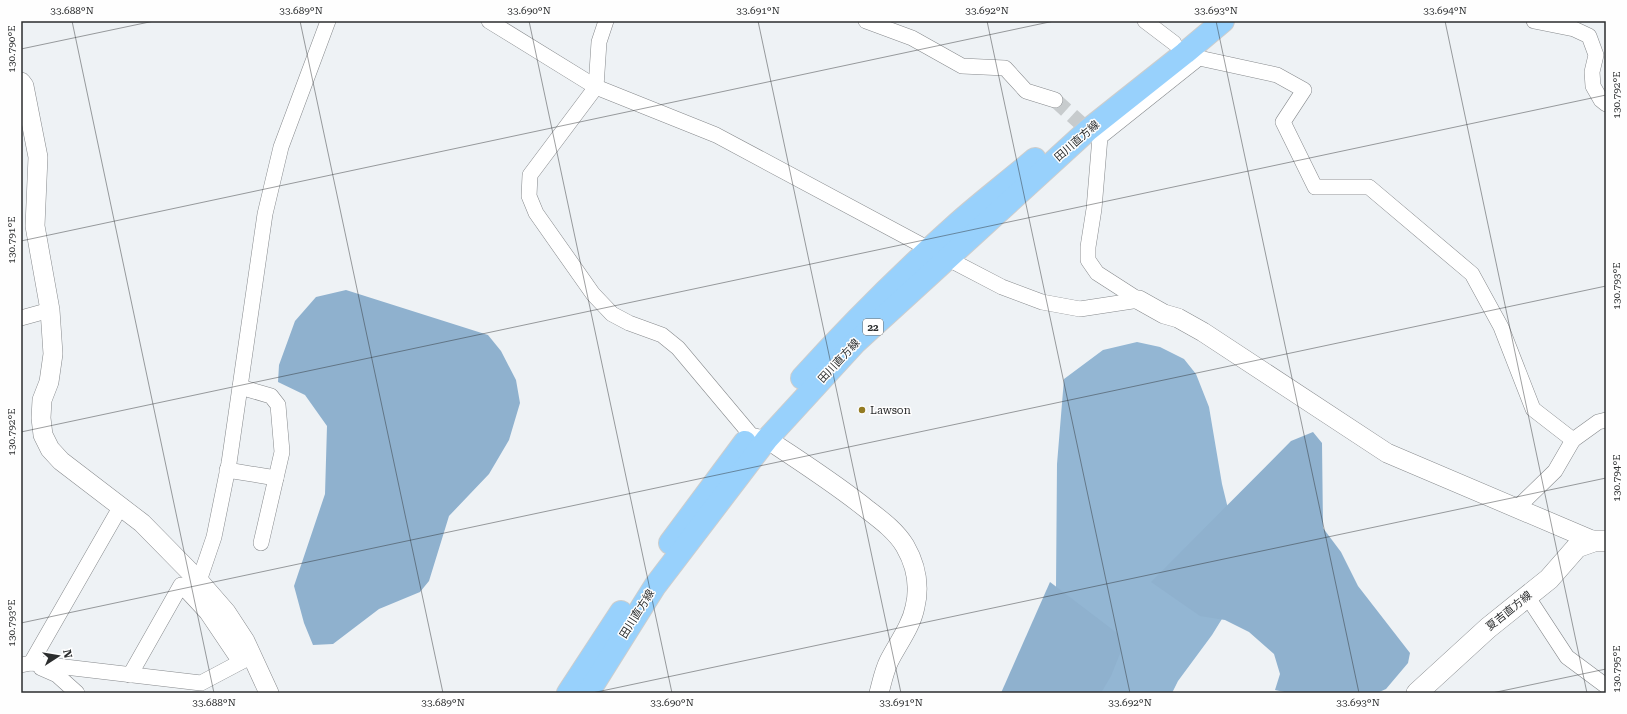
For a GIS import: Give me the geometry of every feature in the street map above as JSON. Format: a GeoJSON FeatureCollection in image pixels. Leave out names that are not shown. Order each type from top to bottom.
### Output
{"type":"FeatureCollection","features":[{"type":"Feature","properties":{"kind":"main road","name":"田川直方線"},"geometry":{"type":"LineString","coordinates":[[568,693],[643,580],[694,509],[759,437],[855,343],[938,254],[1094,134],[1186,51],[1200,21]]}},
{"type":"Feature","properties":{"kind":"main road","name":"田川直方線"},"geometry":{"type":"LineString","coordinates":[[938,254],[958,223],[1186,51],[1223,21]]}},
{"type":"Feature","properties":{"kind":"main road","name":"田川直方線"},"geometry":{"type":"LineString","coordinates":[[588,693],[655,586],[759,437]]}},
{"type":"Feature","properties":{"kind":"main road","name":"夏吉直方線"},"geometry":{"type":"LineString","coordinates":[[1417,693],[1488,628],[1549,579],[1577,548],[1600,541]]}},
{"type":"Feature","properties":{"kind":"street"},"geometry":{"type":"LineString","coordinates":[[199,581],[214,537],[227,470],[265,214],[281,147],[328,21]]}},
{"type":"Feature","properties":{"kind":"street"},"geometry":{"type":"LineString","coordinates":[[489,21],[596,87],[716,135],[1002,287],[1042,302],[1080,309],[1139,300]]}},
{"type":"Feature","properties":{"kind":"street"},"geometry":{"type":"LineString","coordinates":[[606,21],[598,42],[596,87],[530,175],[529,196],[536,214],[593,294],[612,314],[629,323],[662,335],[678,348],[759,437],[829,480],[887,524],[905,545],[915,568],[918,590],[915,609],[904,637],[889,661],[882,679],[880,693]]}},
{"type":"Feature","properties":{"kind":"street"},"geometry":{"type":"LineString","coordinates":[[866,21],[912,38],[962,66],[1005,68],[1026,91],[1055,100]]}},
{"type":"Feature","properties":{"kind":"street"},"geometry":{"type":"LineString","coordinates":[[1145,21],[1186,51],[1277,74],[1304,90],[1283,122],[1314,186],[1369,187],[1472,274],[1501,327],[1533,409],[1573,440]]}},
{"type":"Feature","properties":{"kind":"street"},"geometry":{"type":"LineString","coordinates":[[1534,21],[1574,29],[1589,36],[1596,56],[1592,72],[1593,86],[1601,100],[1606,104]]}},
{"type":"Feature","properties":{"kind":"street"},"geometry":{"type":"LineString","coordinates":[[21,82],[24,86],[38,158],[35,226],[50,310],[53,354],[49,382],[42,400],[41,418],[43,435],[50,449],[61,461],[142,523],[199,581],[226,612],[245,641],[246,659]]}},
{"type":"Feature","properties":{"kind":"street"},"geometry":{"type":"LineString","coordinates":[[1094,134],[1094,209],[1088,247],[1088,260],[1097,273],[1164,314],[1178,318],[1203,332],[1387,453],[1600,541]]}},
{"type":"Feature","properties":{"kind":"street"},"geometry":{"type":"LineString","coordinates":[[21,318],[50,310]]}},
{"type":"Feature","properties":{"kind":"street"},"geometry":{"type":"LineString","coordinates":[[240,387],[271,396],[278,405],[282,452],[261,543]]}},
{"type":"Feature","properties":{"kind":"street"},"geometry":{"type":"LineString","coordinates":[[1517,508],[1555,471],[1573,440],[1598,422],[1606,420]]}},
{"type":"Feature","properties":{"kind":"street"},"geometry":{"type":"LineString","coordinates":[[227,470],[276,478]]}},
{"type":"Feature","properties":{"kind":"street"},"geometry":{"type":"LineString","coordinates":[[26,664],[120,506]]}},
{"type":"Feature","properties":{"kind":"street"},"geometry":{"type":"LineString","coordinates":[[130,675],[181,585],[246,659],[269,693]]}},
{"type":"Feature","properties":{"kind":"street"},"geometry":{"type":"LineString","coordinates":[[1527,596],[1568,658],[1606,686]]}},
{"type":"Feature","properties":{"kind":"street"},"geometry":{"type":"LineString","coordinates":[[26,664],[201,683],[246,659]]}},
{"type":"Feature","properties":{"kind":"street"},"geometry":{"type":"LineString","coordinates":[[26,664],[57,676],[77,693]]}},
{"type":"Feature","properties":{"kind":"shaded area"},"geometry":{"type":"Polygon","coordinates":[[[346,290],[488,335],[501,351],[516,380],[520,403],[509,440],[489,474],[449,516],[429,581],[420,592],[379,609],[333,644],[313,645],[304,623],[294,586],[325,494],[327,426],[305,395],[278,382],[279,365],[295,321],[316,297],[346,290]]]}},
{"type":"Feature","properties":{"kind":"shaded area"},"geometry":{"type":"Polygon","coordinates":[[[1137,342],[1160,347],[1184,359],[1196,374],[1209,407],[1222,484],[1233,529],[1225,614],[1212,635],[1178,681],[1172,693],[1041,693],[1056,587],[1057,464],[1064,379],[1103,350],[1137,342]]]}},
{"type":"Feature","properties":{"kind":"shaded area"},"geometry":{"type":"Polygon","coordinates":[[[1313,432],[1322,443],[1323,528],[1341,552],[1358,586],[1410,653],[1408,663],[1386,689],[1377,693],[1289,693],[1275,690],[1280,674],[1274,654],[1249,632],[1225,620],[1200,616],[1151,582],[1291,441],[1313,432]]]}},
{"type":"Feature","properties":{"kind":"shaded area"},"geometry":{"type":"Polygon","coordinates":[[[1050,582],[1117,633],[1121,651],[1111,676],[1101,693],[1001,693],[1050,582]]]}},
{"type":"Feature","properties":{"kind":"tunnel"},"geometry":{"type":"LineString","coordinates":[[1055,100],[1088,130]]}},
{"type":"Feature","properties":{"kind":"place","name":"Lawson"},"geometry":{"type":"Point","coordinates":[862,410]}}]}
